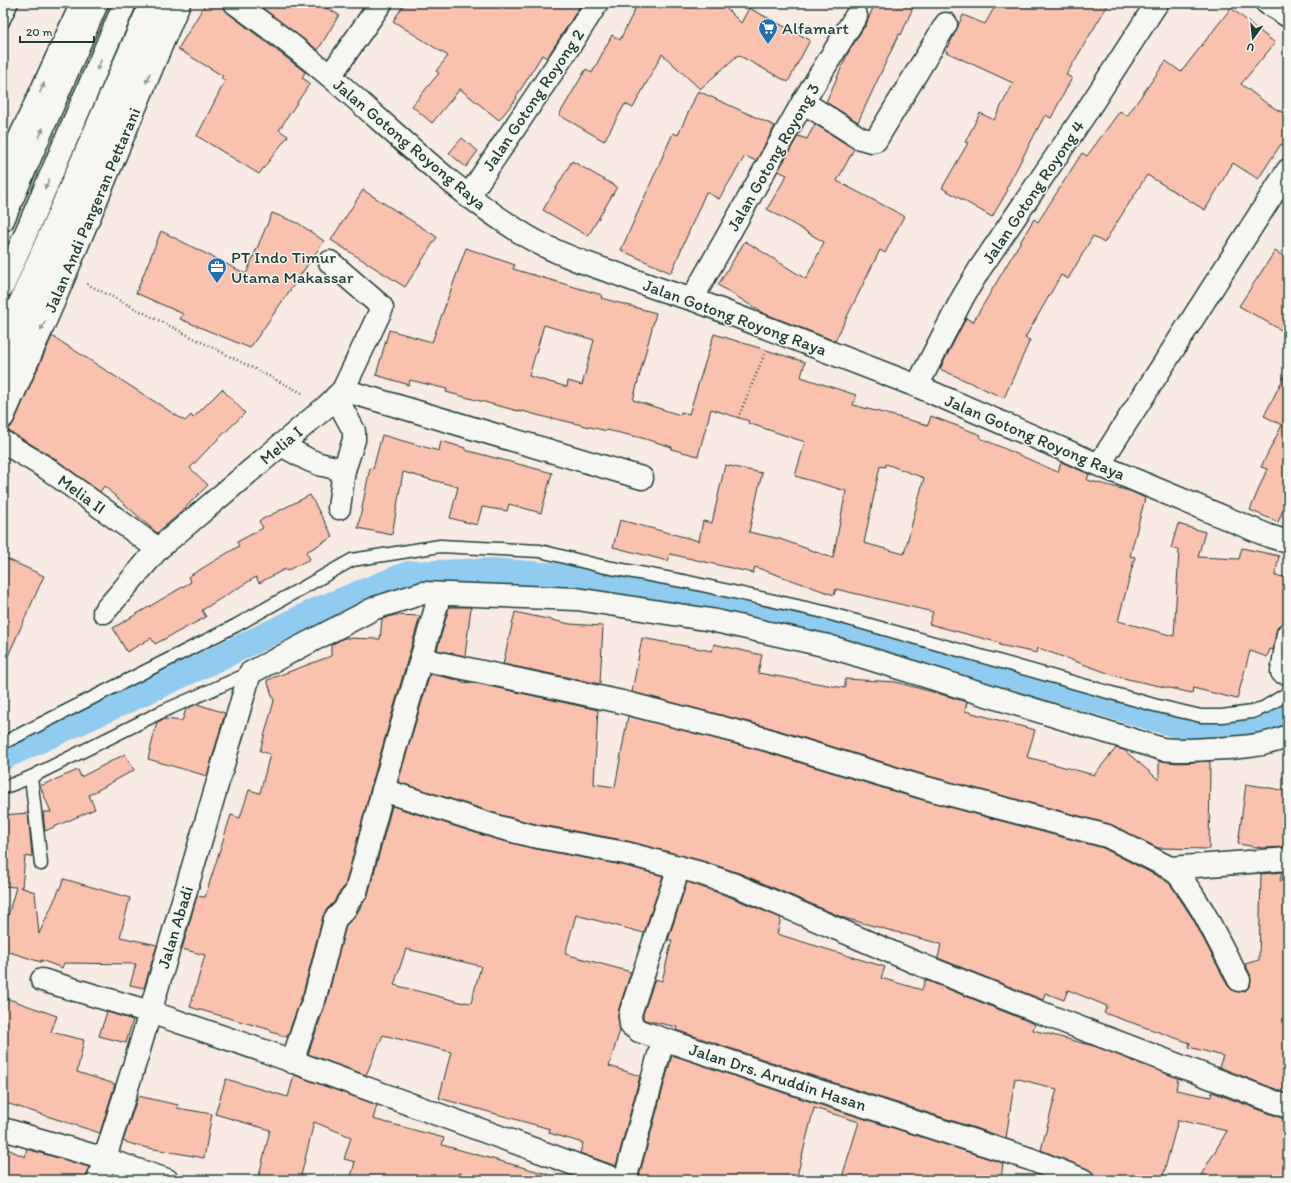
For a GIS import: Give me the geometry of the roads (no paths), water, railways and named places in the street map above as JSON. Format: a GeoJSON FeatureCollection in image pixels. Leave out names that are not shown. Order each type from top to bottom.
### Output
{"type":"FeatureCollection","features":[{"type":"Feature","properties":{"kind":"main road"},"geometry":{"type":"LineString","coordinates":[[3,174],[82,3]]}},
{"type":"Feature","properties":{"kind":"main road"},"geometry":{"type":"LineString","coordinates":[[3,220],[97,3]]}},
{"type":"Feature","properties":{"kind":"main road"},"geometry":{"type":"LineString","coordinates":[[3,286],[125,3]]}},
{"type":"Feature","properties":{"kind":"main road","name":"Jalan Andi Pangeran Pettarani"},"geometry":{"type":"LineString","coordinates":[[3,342],[151,3]]}},
{"type":"Feature","properties":{"kind":"main road"},"geometry":{"type":"LineString","coordinates":[[3,371],[165,3]]}},
{"type":"Feature","properties":{"kind":"main road","name":"Jalan Andi Pangeran Pettarani"},"geometry":{"type":"LineString","coordinates":[[3,417],[179,3]]}},
{"type":"Feature","properties":{"kind":"main road","name":"Jalan Gotong Royong Raya"},"geometry":{"type":"LineString","coordinates":[[235,3],[330,76],[468,197],[527,236],[554,251],[675,295],[692,299],[917,386],[1099,465],[1269,536],[1288,542]]}},
{"type":"Feature","properties":{"kind":"main road"},"geometry":{"type":"LineString","coordinates":[[330,76],[381,3]]}},
{"type":"Feature","properties":{"kind":"main road","name":"Jalan Gotong Royong 2"},"geometry":{"type":"LineString","coordinates":[[468,197],[597,3]]}},
{"type":"Feature","properties":{"kind":"main road","name":"Jalan Gotong Royong 4"},"geometry":{"type":"LineString","coordinates":[[917,386],[963,297],[979,270],[1158,3]]}},
{"type":"Feature","properties":{"kind":"main road"},"geometry":{"type":"LineString","coordinates":[[1267,3],[1288,16]]}},
{"type":"Feature","properties":{"kind":"main road","name":"Jalan Gotong Royong 3"},"geometry":{"type":"LineString","coordinates":[[692,299],[803,102],[856,16]]}},
{"type":"Feature","properties":{"kind":"main road"},"geometry":{"type":"LineString","coordinates":[[803,102],[860,138],[871,141],[876,140],[946,24]]}},
{"type":"Feature","properties":{"kind":"main road"},"geometry":{"type":"LineString","coordinates":[[1099,465],[1288,170]]}},
{"type":"Feature","properties":{"kind":"main road","name":"Melia I"},"geometry":{"type":"LineString","coordinates":[[104,612],[158,549],[282,445],[335,398],[382,308],[330,262]]}},
{"type":"Feature","properties":{"kind":"main road"},"geometry":{"type":"LineString","coordinates":[[335,398],[354,431],[354,440],[344,470],[339,508]]}},
{"type":"Feature","properties":{"kind":"main road"},"geometry":{"type":"LineString","coordinates":[[335,398],[642,478]]}},
{"type":"Feature","properties":{"kind":"main road","name":"Melia II"},"geometry":{"type":"LineString","coordinates":[[3,442],[48,469],[158,549]]}},
{"type":"Feature","properties":{"kind":"main road"},"geometry":{"type":"LineString","coordinates":[[282,445],[308,460],[344,470]]}},
{"type":"Feature","properties":{"kind":"main road"},"geometry":{"type":"LineString","coordinates":[[250,673],[375,608],[423,593],[577,599],[711,620],[828,646],[1162,749],[1176,751],[1232,748],[1287,741]]}},
{"type":"Feature","properties":{"kind":"main road"},"geometry":{"type":"LineString","coordinates":[[292,1062],[315,997],[336,919],[345,909],[348,902],[356,892],[383,790],[440,594]]}},
{"type":"Feature","properties":{"kind":"main road"},"geometry":{"type":"LineString","coordinates":[[1282,672],[1288,634]]}},
{"type":"Feature","properties":{"kind":"main road"},"geometry":{"type":"LineString","coordinates":[[421,659],[629,704],[765,739],[922,787],[1107,836],[1170,868],[1179,875],[1204,913],[1239,980]]}},
{"type":"Feature","properties":{"kind":"main road","name":"Jalan Abadi"},"geometry":{"type":"LineString","coordinates":[[98,1180],[150,1012],[250,673]]}},
{"type":"Feature","properties":{"kind":"main road"},"geometry":{"type":"LineString","coordinates":[[383,790],[505,829],[679,867],[735,885],[919,964],[1057,1019],[1288,1107]]}},
{"type":"Feature","properties":{"kind":"main road"},"geometry":{"type":"LineString","coordinates":[[1170,868],[1288,859]]}},
{"type":"Feature","properties":{"kind":"main road","name":"Jalan Drs. Aruddin Hasan"},"geometry":{"type":"LineString","coordinates":[[679,867],[630,1016],[631,1025],[638,1031],[1030,1159],[1083,1180]]}},
{"type":"Feature","properties":{"kind":"main road"},"geometry":{"type":"LineString","coordinates":[[42,980],[150,1012],[618,1180]]}},
{"type":"Feature","properties":{"kind":"main road"},"geometry":{"type":"LineString","coordinates":[[625,1180],[664,1040]]}},
{"type":"Feature","properties":{"kind":"main road"},"geometry":{"type":"LineString","coordinates":[[3,1129],[105,1159],[167,1180]]}},
{"type":"Feature","properties":{"kind":"lane"},"geometry":{"type":"LineString","coordinates":[[3,22],[12,3]]}},
{"type":"Feature","properties":{"kind":"lane"},"geometry":{"type":"LineString","coordinates":[[3,743],[235,626],[352,560],[440,546],[540,551],[601,566],[703,585],[824,612],[1146,703],[1201,716],[1222,716],[1252,712],[1265,707],[1288,693]]}},
{"type":"Feature","properties":{"kind":"lane"},"geometry":{"type":"LineString","coordinates":[[3,788],[31,777],[161,712],[250,673]]}},
{"type":"Feature","properties":{"kind":"lane"},"geometry":{"type":"LineString","coordinates":[[31,777],[41,864]]}},
{"type":"Feature","properties":{"kind":"waterway"},"geometry":{"type":"LineString","coordinates":[[3,757],[208,663],[318,610],[408,574],[492,571],[605,580],[802,619],[903,651],[1052,688],[1177,725],[1230,732],[1266,720],[1288,710]]}},
{"type":"Feature","properties":{"kind":"place","name":"Alfamart"},"geometry":{"type":"Point","coordinates":[768,45]}},
{"type":"Feature","properties":{"kind":"place","name":"PT Indo Timur Utama Makassar"},"geometry":{"type":"Point","coordinates":[217,284]}}]}
